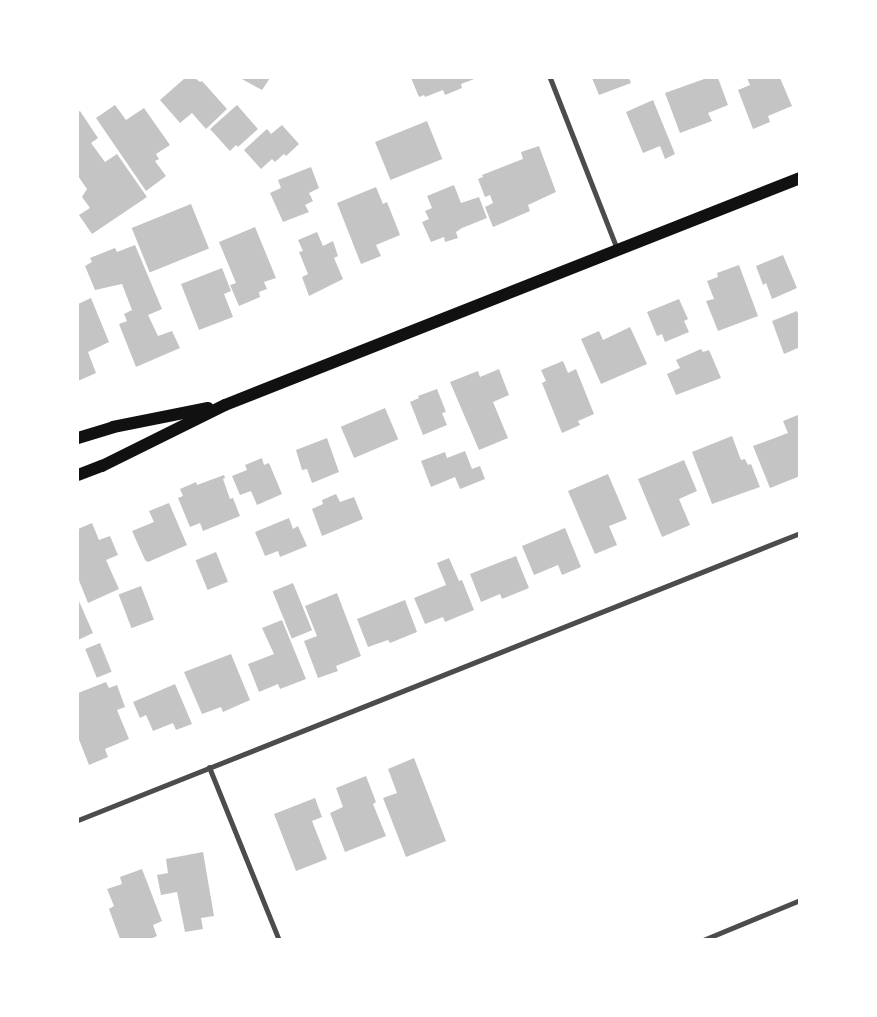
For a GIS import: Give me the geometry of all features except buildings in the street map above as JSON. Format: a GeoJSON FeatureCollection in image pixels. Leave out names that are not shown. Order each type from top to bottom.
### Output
{"type":"FeatureCollection","features":[{"type":"Feature","properties":{"kind":"main road"},"geometry":{"type":"LineString","coordinates":[[78,475],[102,466],[226,405],[800,178]]}},
{"type":"Feature","properties":{"kind":"main road"},"geometry":{"type":"LineString","coordinates":[[78,438],[113,427],[226,405]]}},
{"type":"Feature","properties":{"kind":"street"},"geometry":{"type":"LineString","coordinates":[[550,78],[618,249]]}},
{"type":"Feature","properties":{"kind":"street"},"geometry":{"type":"LineString","coordinates":[[78,820],[800,533]]}},
{"type":"Feature","properties":{"kind":"street"},"geometry":{"type":"LineString","coordinates":[[209,767],[280,940]]}},
{"type":"Feature","properties":{"kind":"street"},"geometry":{"type":"LineString","coordinates":[[703,940],[800,900]]}}]}
